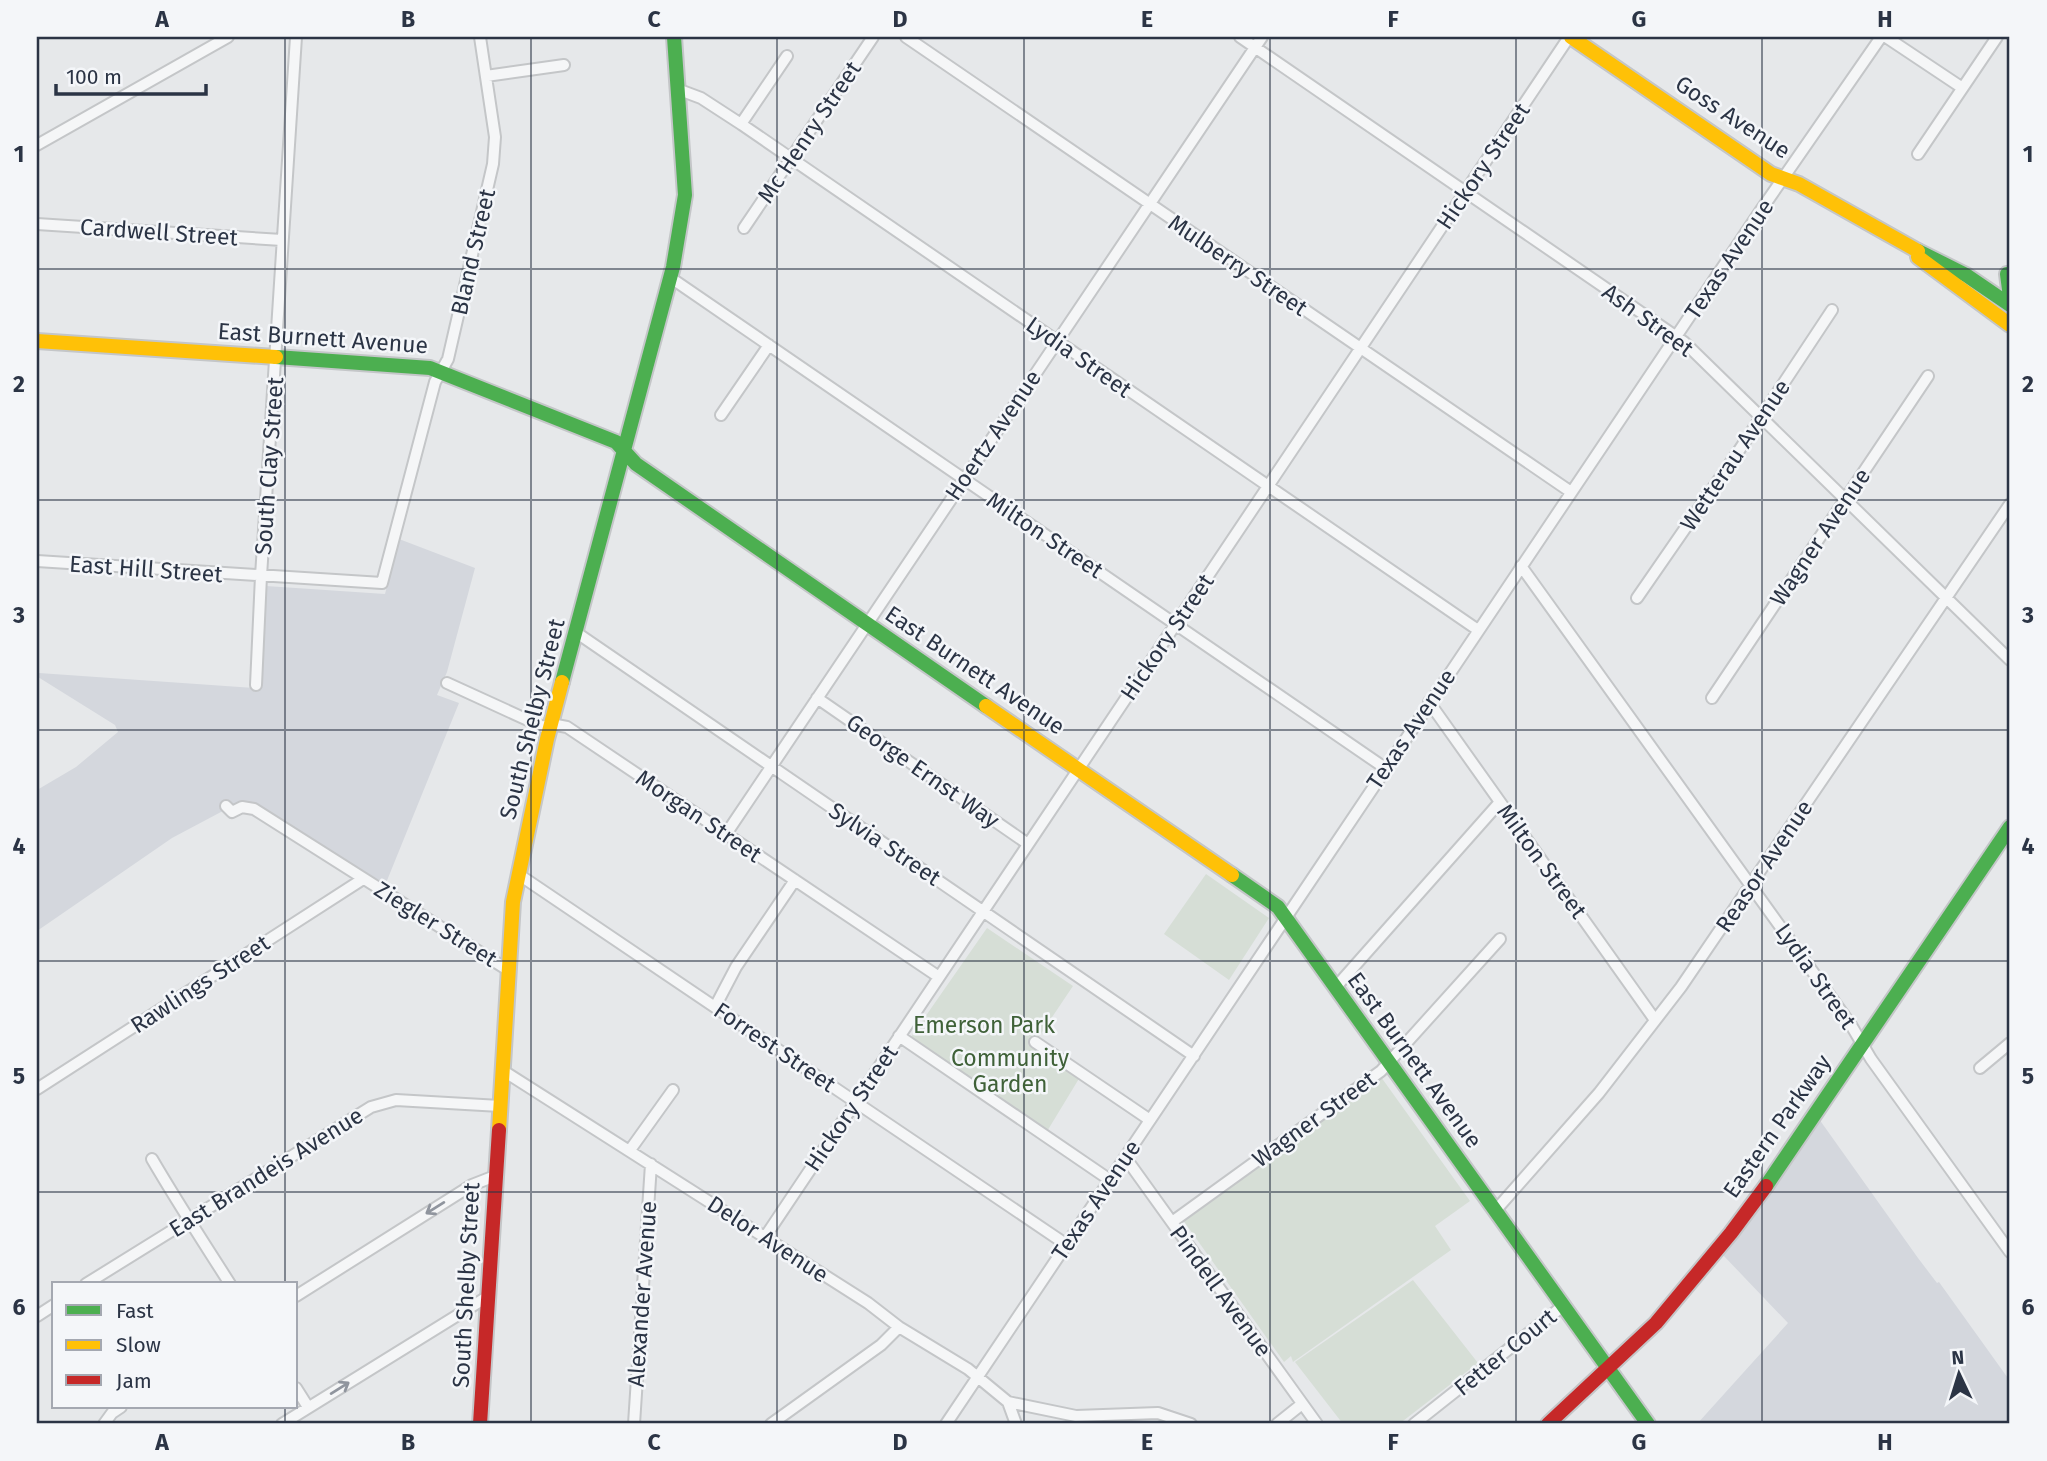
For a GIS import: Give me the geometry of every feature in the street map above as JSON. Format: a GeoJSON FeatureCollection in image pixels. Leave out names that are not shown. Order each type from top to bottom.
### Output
{"type":"FeatureCollection","features":[{"type":"Feature","properties":{"kind":"main road","name":"South Shelby Street"},"geometry":{"type":"LineString","coordinates":[[480,1424],[513,902],[551,724],[671,278],[685,195],[674,37]]}},
{"type":"Feature","properties":{"kind":"main road","name":"Goss Avenue"},"geometry":{"type":"LineString","coordinates":[[1570,37],[1771,174],[1799,184],[1910,247],[1966,275],[2010,305]]}},
{"type":"Feature","properties":{"kind":"main road","name":"Goss Avenue"},"geometry":{"type":"LineString","coordinates":[[1910,247],[1921,261],[2010,324]]}},
{"type":"Feature","properties":{"kind":"main road"},"geometry":{"type":"LineString","coordinates":[[2007,274],[2010,297]]}},
{"type":"Feature","properties":{"kind":"main road","name":"East Burnett Avenue"},"geometry":{"type":"LineString","coordinates":[[37,341],[429,368],[616,442],[636,464],[1278,907],[1648,1424]]}},
{"type":"Feature","properties":{"kind":"main road","name":"Eastern Parkway"},"geometry":{"type":"LineString","coordinates":[[1548,1424],[1656,1323],[1731,1233],[1772,1178],[2010,827]]}},
{"type":"Feature","properties":{"kind":"street"},"geometry":{"type":"LineString","coordinates":[[37,145],[228,37]]}},
{"type":"Feature","properties":{"kind":"street","name":"South Clay Street"},"geometry":{"type":"LineString","coordinates":[[256,685],[296,37]]}},
{"type":"Feature","properties":{"kind":"street","name":"Bland Street"},"geometry":{"type":"LineString","coordinates":[[382,583],[435,382],[448,359],[495,154],[480,37]]}},
{"type":"Feature","properties":{"kind":"street","name":"Mc Henry Street"},"geometry":{"type":"LineString","coordinates":[[744,228],[873,37]]}},
{"type":"Feature","properties":{"kind":"street","name":"Mulberry Street"},"geometry":{"type":"LineString","coordinates":[[906,37],[1570,492]]}},
{"type":"Feature","properties":{"kind":"street","name":"Ash Street"},"geometry":{"type":"LineString","coordinates":[[1240,37],[1690,348],[2010,660]]}},
{"type":"Feature","properties":{"kind":"street","name":"Hoertz Avenue"},"geometry":{"type":"LineString","coordinates":[[726,834],[1262,37]]}},
{"type":"Feature","properties":{"kind":"street","name":"Hickory Street"},"geometry":{"type":"LineString","coordinates":[[765,1237],[1570,37]]}},
{"type":"Feature","properties":{"kind":"street"},"geometry":{"type":"LineString","coordinates":[[1884,37],[1961,87]]}},
{"type":"Feature","properties":{"kind":"street","name":"Texas Avenue"},"geometry":{"type":"LineString","coordinates":[[946,1424],[1570,492],[1784,178],[1884,37]]}},
{"type":"Feature","properties":{"kind":"street"},"geometry":{"type":"LineString","coordinates":[[1918,154],[1997,37]]}},
{"type":"Feature","properties":{"kind":"street"},"geometry":{"type":"LineString","coordinates":[[741,124],[787,56]]}},
{"type":"Feature","properties":{"kind":"street"},"geometry":{"type":"LineString","coordinates":[[486,76],[564,65]]}},
{"type":"Feature","properties":{"kind":"street","name":"Lydia Street"},"geometry":{"type":"LineString","coordinates":[[677,89],[701,98],[741,124],[1478,630]]}},
{"type":"Feature","properties":{"kind":"street","name":"Cardwell Street"},"geometry":{"type":"LineString","coordinates":[[37,224],[282,240]]}},
{"type":"Feature","properties":{"kind":"street","name":"Milton Street"},"geometry":{"type":"LineString","coordinates":[[671,278],[1385,768]]}},
{"type":"Feature","properties":{"kind":"street","name":"Wetterau Avenue"},"geometry":{"type":"LineString","coordinates":[[1637,598],[1832,310]]}},
{"type":"Feature","properties":{"kind":"street"},"geometry":{"type":"LineString","coordinates":[[721,415],[769,345]]}},
{"type":"Feature","properties":{"kind":"street","name":"Wagner Avenue"},"geometry":{"type":"LineString","coordinates":[[1712,698],[1928,376]]}},
{"type":"Feature","properties":{"kind":"street","name":"Reasor Avenue"},"geometry":{"type":"LineString","coordinates":[[1495,1211],[1599,1093],[1655,1020],[1751,885],[2010,504]]}},
{"type":"Feature","properties":{"kind":"street","name":"East Hill Street"},"geometry":{"type":"LineString","coordinates":[[37,562],[382,583]]}},
{"type":"Feature","properties":{"kind":"street","name":"Lydia Street"},"geometry":{"type":"LineString","coordinates":[[1521,566],[1751,885],[1863,1043],[1871,1059],[2010,1252]]}},
{"type":"Feature","properties":{"kind":"street","name":"Sylvia Street"},"geometry":{"type":"LineString","coordinates":[[577,633],[1194,1056]]}},
{"type":"Feature","properties":{"kind":"street","name":"Morgan Street"},"geometry":{"type":"LineString","coordinates":[[447,683],[543,727],[551,724],[567,727],[939,977]]}},
{"type":"Feature","properties":{"kind":"street","name":"George Ernst Way"},"geometry":{"type":"LineString","coordinates":[[817,698],[1028,844]]}},
{"type":"Feature","properties":{"kind":"street","name":"Milton Street"},"geometry":{"type":"LineString","coordinates":[[1429,702],[1655,1020]]}},
{"type":"Feature","properties":{"kind":"street"},"geometry":{"type":"LineString","coordinates":[[1335,988],[1500,802]]}},
{"type":"Feature","properties":{"kind":"street"},"geometry":{"type":"LineString","coordinates":[[226,806],[232,812],[242,807],[254,808],[363,879]]}},
{"type":"Feature","properties":{"kind":"street","name":"Forrest Street"},"geometry":{"type":"LineString","coordinates":[[518,874],[1067,1245]]}},
{"type":"Feature","properties":{"kind":"street","name":"Ziegler Street"},"geometry":{"type":"LineString","coordinates":[[363,879],[508,970]]}},
{"type":"Feature","properties":{"kind":"street","name":"Rawlings Street"},"geometry":{"type":"LineString","coordinates":[[37,1089],[363,879]]}},
{"type":"Feature","properties":{"kind":"street"},"geometry":{"type":"LineString","coordinates":[[715,1007],[736,967],[795,880]]}},
{"type":"Feature","properties":{"kind":"street","name":"Wagner Street"},"geometry":{"type":"LineString","coordinates":[[1172,1222],[1381,1071],[1500,939]]}},
{"type":"Feature","properties":{"kind":"street"},"geometry":{"type":"LineString","coordinates":[[899,1036],[1110,1180]]}},
{"type":"Feature","properties":{"kind":"street"},"geometry":{"type":"LineString","coordinates":[[1035,1042],[1150,1120]]}},
{"type":"Feature","properties":{"kind":"street"},"geometry":{"type":"LineString","coordinates":[[1980,1068],[2010,1043]]}},
{"type":"Feature","properties":{"kind":"street","name":"Delor Avenue"},"geometry":{"type":"LineString","coordinates":[[502,1070],[868,1303],[900,1327],[968,1369],[1008,1402]]}},
{"type":"Feature","properties":{"kind":"street"},"geometry":{"type":"LineString","coordinates":[[630,1150],[673,1090]]}},
{"type":"Feature","properties":{"kind":"street","name":"East Brandeis Avenue"},"geometry":{"type":"LineString","coordinates":[[89,1282],[371,1107],[396,1100],[500,1106]]}},
{"type":"Feature","properties":{"kind":"street","name":"Pindell Avenue"},"geometry":{"type":"LineString","coordinates":[[1125,1157],[1317,1424]]}},
{"type":"Feature","properties":{"kind":"street"},"geometry":{"type":"LineString","coordinates":[[152,1159],[229,1282]]}},
{"type":"Feature","properties":{"kind":"street","name":"Alexander Avenue"},"geometry":{"type":"LineString","coordinates":[[634,1424],[651,1164]]}},
{"type":"Feature","properties":{"kind":"street"},"geometry":{"type":"LineString","coordinates":[[298,1295],[472,1185],[495,1176]]}},
{"type":"Feature","properties":{"kind":"street"},"geometry":{"type":"LineString","coordinates":[[282,1424],[487,1297]]}},
{"type":"Feature","properties":{"kind":"street"},"geometry":{"type":"LineString","coordinates":[[37,1316],[52,1306]]}},
{"type":"Feature","properties":{"kind":"street","name":"Fetter Court"},"geometry":{"type":"LineString","coordinates":[[1414,1424],[1563,1306]]}},
{"type":"Feature","properties":{"kind":"street"},"geometry":{"type":"LineString","coordinates":[[771,1424],[881,1345],[900,1327]]}},
{"type":"Feature","properties":{"kind":"street"},"geometry":{"type":"LineString","coordinates":[[298,1391],[308,1407]]}},
{"type":"Feature","properties":{"kind":"street"},"geometry":{"type":"LineString","coordinates":[[1008,1402],[1016,1424]]}},
{"type":"Feature","properties":{"kind":"street"},"geometry":{"type":"LineString","coordinates":[[1008,1402],[1076,1416],[1158,1413],[1191,1424]]}},
{"type":"Feature","properties":{"kind":"street"},"geometry":{"type":"LineString","coordinates":[[1277,1424],[1302,1404]]}},
{"type":"Feature","properties":{"kind":"street"},"geometry":{"type":"LineString","coordinates":[[104,1424],[120,1408]]}},
{"type":"Feature","properties":{"kind":"shaded area"},"geometry":{"type":"Polygon","coordinates":[[[399,539],[475,568],[447,672],[437,695],[459,703],[386,883],[361,872],[255,804],[245,802],[236,804],[172,838],[37,931],[37,790],[76,767],[118,732],[115,725],[38,677],[39,673],[254,688],[260,681],[266,586],[385,594],[399,539]]]}},
{"type":"Feature","properties":{"kind":"shaded area"},"geometry":{"type":"Polygon","coordinates":[[[1819,1119],[2010,1381],[2010,1424],[1697,1424],[1788,1323],[1722,1254],[1819,1119]]]}},
{"type":"Feature","properties":{"kind":"green space"},"geometry":{"type":"Polygon","coordinates":[[[1206,874],[1269,918],[1229,980],[1164,934],[1206,874]]]}},
{"type":"Feature","properties":{"kind":"green space","name":"Emerson Park"},"geometry":{"type":"Polygon","coordinates":[[[987,928],[1073,986],[1032,1047],[1080,1077],[1046,1133],[909,1040],[987,928]]]}},
{"type":"Feature","properties":{"kind":"green space"},"geometry":{"type":"Polygon","coordinates":[[[1381,1077],[1470,1201],[1435,1226],[1451,1250],[1293,1362],[1291,1356],[1284,1362],[1183,1220],[1381,1077]]]}},
{"type":"Feature","properties":{"kind":"green space"},"geometry":{"type":"Polygon","coordinates":[[[1413,1280],[1478,1363],[1399,1424],[1343,1424],[1295,1362],[1413,1280]]]}},
{"type":"Feature","properties":{"kind":"traffic: fast"},"geometry":{"type":"LineString","coordinates":[[562,682],[673,267],[685,195],[674,37]]}},
{"type":"Feature","properties":{"kind":"traffic: fast"},"geometry":{"type":"LineString","coordinates":[[1918,251],[1966,275],[2010,305]]}},
{"type":"Feature","properties":{"kind":"traffic: fast"},"geometry":{"type":"LineString","coordinates":[[2007,274],[2010,297]]}},
{"type":"Feature","properties":{"kind":"traffic: fast"},"geometry":{"type":"LineString","coordinates":[[276,357],[430,368],[616,442],[636,464],[986,706]]}},
{"type":"Feature","properties":{"kind":"traffic: fast"},"geometry":{"type":"LineString","coordinates":[[1766,1186],[2010,827]]}},
{"type":"Feature","properties":{"kind":"traffic: fast"},"geometry":{"type":"LineString","coordinates":[[1232,875],[1278,907],[1648,1424]]}},
{"type":"Feature","properties":{"kind":"traffic: slow"},"geometry":{"type":"LineString","coordinates":[[1571,37],[1771,174],[1799,184],[1918,251]]}},
{"type":"Feature","properties":{"kind":"traffic: slow"},"geometry":{"type":"LineString","coordinates":[[1918,257],[2010,325]]}},
{"type":"Feature","properties":{"kind":"traffic: slow"},"geometry":{"type":"LineString","coordinates":[[37,341],[276,357]]}},
{"type":"Feature","properties":{"kind":"traffic: slow"},"geometry":{"type":"LineString","coordinates":[[499,1130],[513,902],[547,739],[562,682]]}},
{"type":"Feature","properties":{"kind":"traffic: slow"},"geometry":{"type":"LineString","coordinates":[[986,706],[1232,875]]}},
{"type":"Feature","properties":{"kind":"traffic: jam"},"geometry":{"type":"LineString","coordinates":[[480,1424],[499,1130]]}},
{"type":"Feature","properties":{"kind":"traffic: jam"},"geometry":{"type":"LineString","coordinates":[[1548,1424],[1656,1323],[1731,1233],[1766,1186]]}},
{"type":"Feature","properties":{"kind":"park label","name":"Community Garden"},"geometry":{"type":"Point","coordinates":[1010,1071]}}]}
